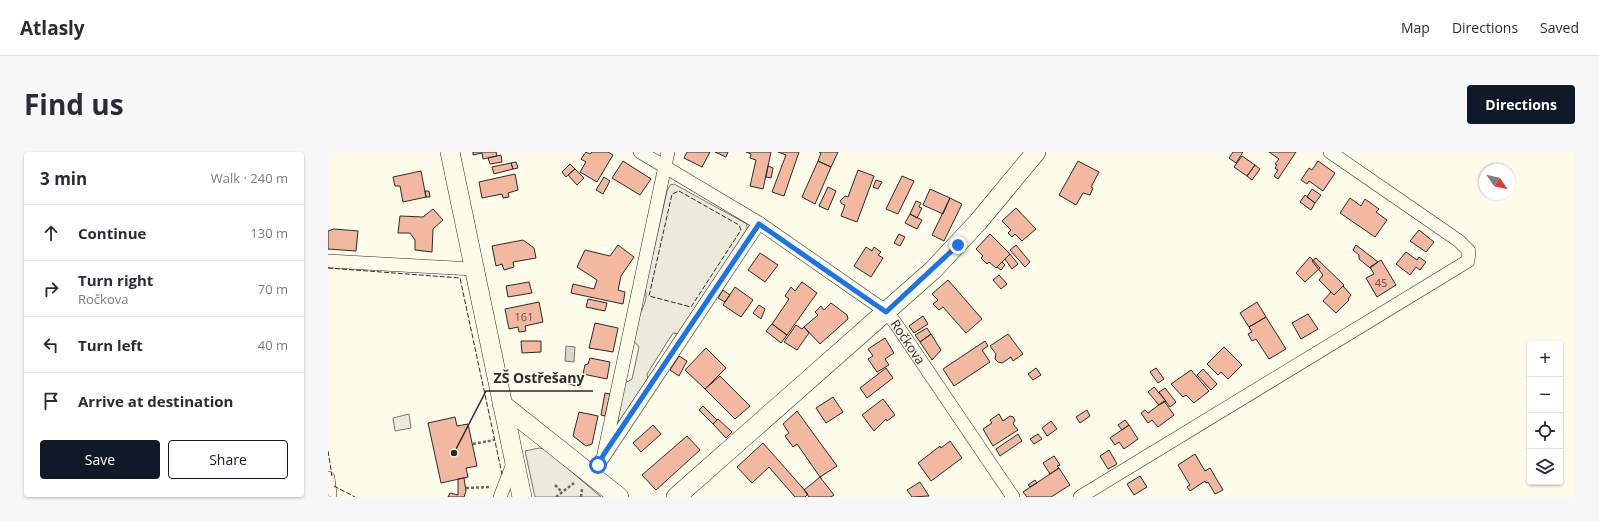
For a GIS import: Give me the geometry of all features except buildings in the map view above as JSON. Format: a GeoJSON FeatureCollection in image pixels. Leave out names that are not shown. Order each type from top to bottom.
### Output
{"type":"FeatureCollection","features":[{"type":"Feature","properties":{"kind":"street"},"geometry":{"type":"LineString","coordinates":[[450,152],[473,269],[522,497]]}},
{"type":"Feature","properties":{"kind":"street","name":"Ročkova"},"geometry":{"type":"LineString","coordinates":[[640,152],[759,224],[886,312],[896,324],[1013,497]]}},
{"type":"Feature","properties":{"kind":"street"},"geometry":{"type":"LineString","coordinates":[[604,454],[668,152]]}},
{"type":"Feature","properties":{"kind":"street"},"geometry":{"type":"LineString","coordinates":[[676,497],[886,312],[958,245],[1036,152]]}},
{"type":"Feature","properties":{"kind":"street"},"geometry":{"type":"LineString","coordinates":[[1080,497],[1468,261],[1469,251],[1459,241],[1330,152]]}},
{"type":"Feature","properties":{"kind":"street"},"geometry":{"type":"LineString","coordinates":[[585,480],[759,224]]}},
{"type":"Feature","properties":{"kind":"street"},"geometry":{"type":"LineString","coordinates":[[328,261],[473,269]]}},
{"type":"Feature","properties":{"kind":"street"},"geometry":{"type":"LineString","coordinates":[[502,404],[585,480],[620,497]]}},
{"type":"Feature","properties":{"kind":"street"},"geometry":{"type":"LineString","coordinates":[[499,492],[514,460]]}},
{"type":"Feature","properties":{"kind":"street"},"geometry":{"type":"LineString","coordinates":[[328,478],[332,495]]}},
{"type":"Feature","properties":{"kind":"path"},"geometry":{"type":"LineString","coordinates":[[473,444],[499,439]]}},
{"type":"Feature","properties":{"kind":"path"},"geometry":{"type":"LineString","coordinates":[[556,497],[568,486],[585,480]]}},
{"type":"Feature","properties":{"kind":"path"},"geometry":{"type":"LineString","coordinates":[[581,497],[585,480]]}},
{"type":"Feature","properties":{"kind":"path"},"geometry":{"type":"LineString","coordinates":[[555,485],[562,492]]}},
{"type":"Feature","properties":{"kind":"path"},"geometry":{"type":"LineString","coordinates":[[466,488],[499,492]]}},
{"type":"Feature","properties":{"kind":"shaded area"},"geometry":{"type":"Polygon","coordinates":[[[674,184],[747,224],[747,231],[680,334],[673,333],[647,374],[648,380],[621,421],[616,420],[625,383],[632,379],[639,347],[634,341],[635,332],[646,297],[645,289],[667,191],[670,185],[674,184]]]}},
{"type":"Feature","properties":{"kind":"shaded area"},"geometry":{"type":"Polygon","coordinates":[[[566,346],[575,347],[574,362],[565,361],[566,346]]]}},
{"type":"Feature","properties":{"kind":"shaded area"},"geometry":{"type":"Polygon","coordinates":[[[409,414],[411,428],[395,431],[393,418],[409,414]]]}},
{"type":"Feature","properties":{"kind":"shaded area"},"geometry":{"type":"Polygon","coordinates":[[[539,448],[545,449],[601,497],[535,497],[525,451],[539,448]]]}},
{"type":"Feature","properties":{"kind":"fence"},"geometry":{"type":"LineString","coordinates":[[679,191],[739,225],[741,230],[691,307],[649,296],[672,194],[679,191]]}},
{"type":"Feature","properties":{"kind":"fence"},"geometry":{"type":"LineString","coordinates":[[328,268],[460,278],[502,474]]}},
{"type":"Feature","properties":{"kind":"fence"},"geometry":{"type":"LineString","coordinates":[[328,451],[332,476]]}},
{"type":"Feature","properties":{"kind":"fence"},"geometry":{"type":"LineString","coordinates":[[334,486],[355,497]]}},
{"type":"Feature","properties":{"kind":"place","name":"ZŠ Ostřešany"},"geometry":{"type":"Point","coordinates":[454,453]}},
{"type":"Feature","properties":{"kind":"route"},"geometry":{"type":"LineString","coordinates":[[598,465],[759,224],[886,312],[933,270],[958,245]]}}]}
